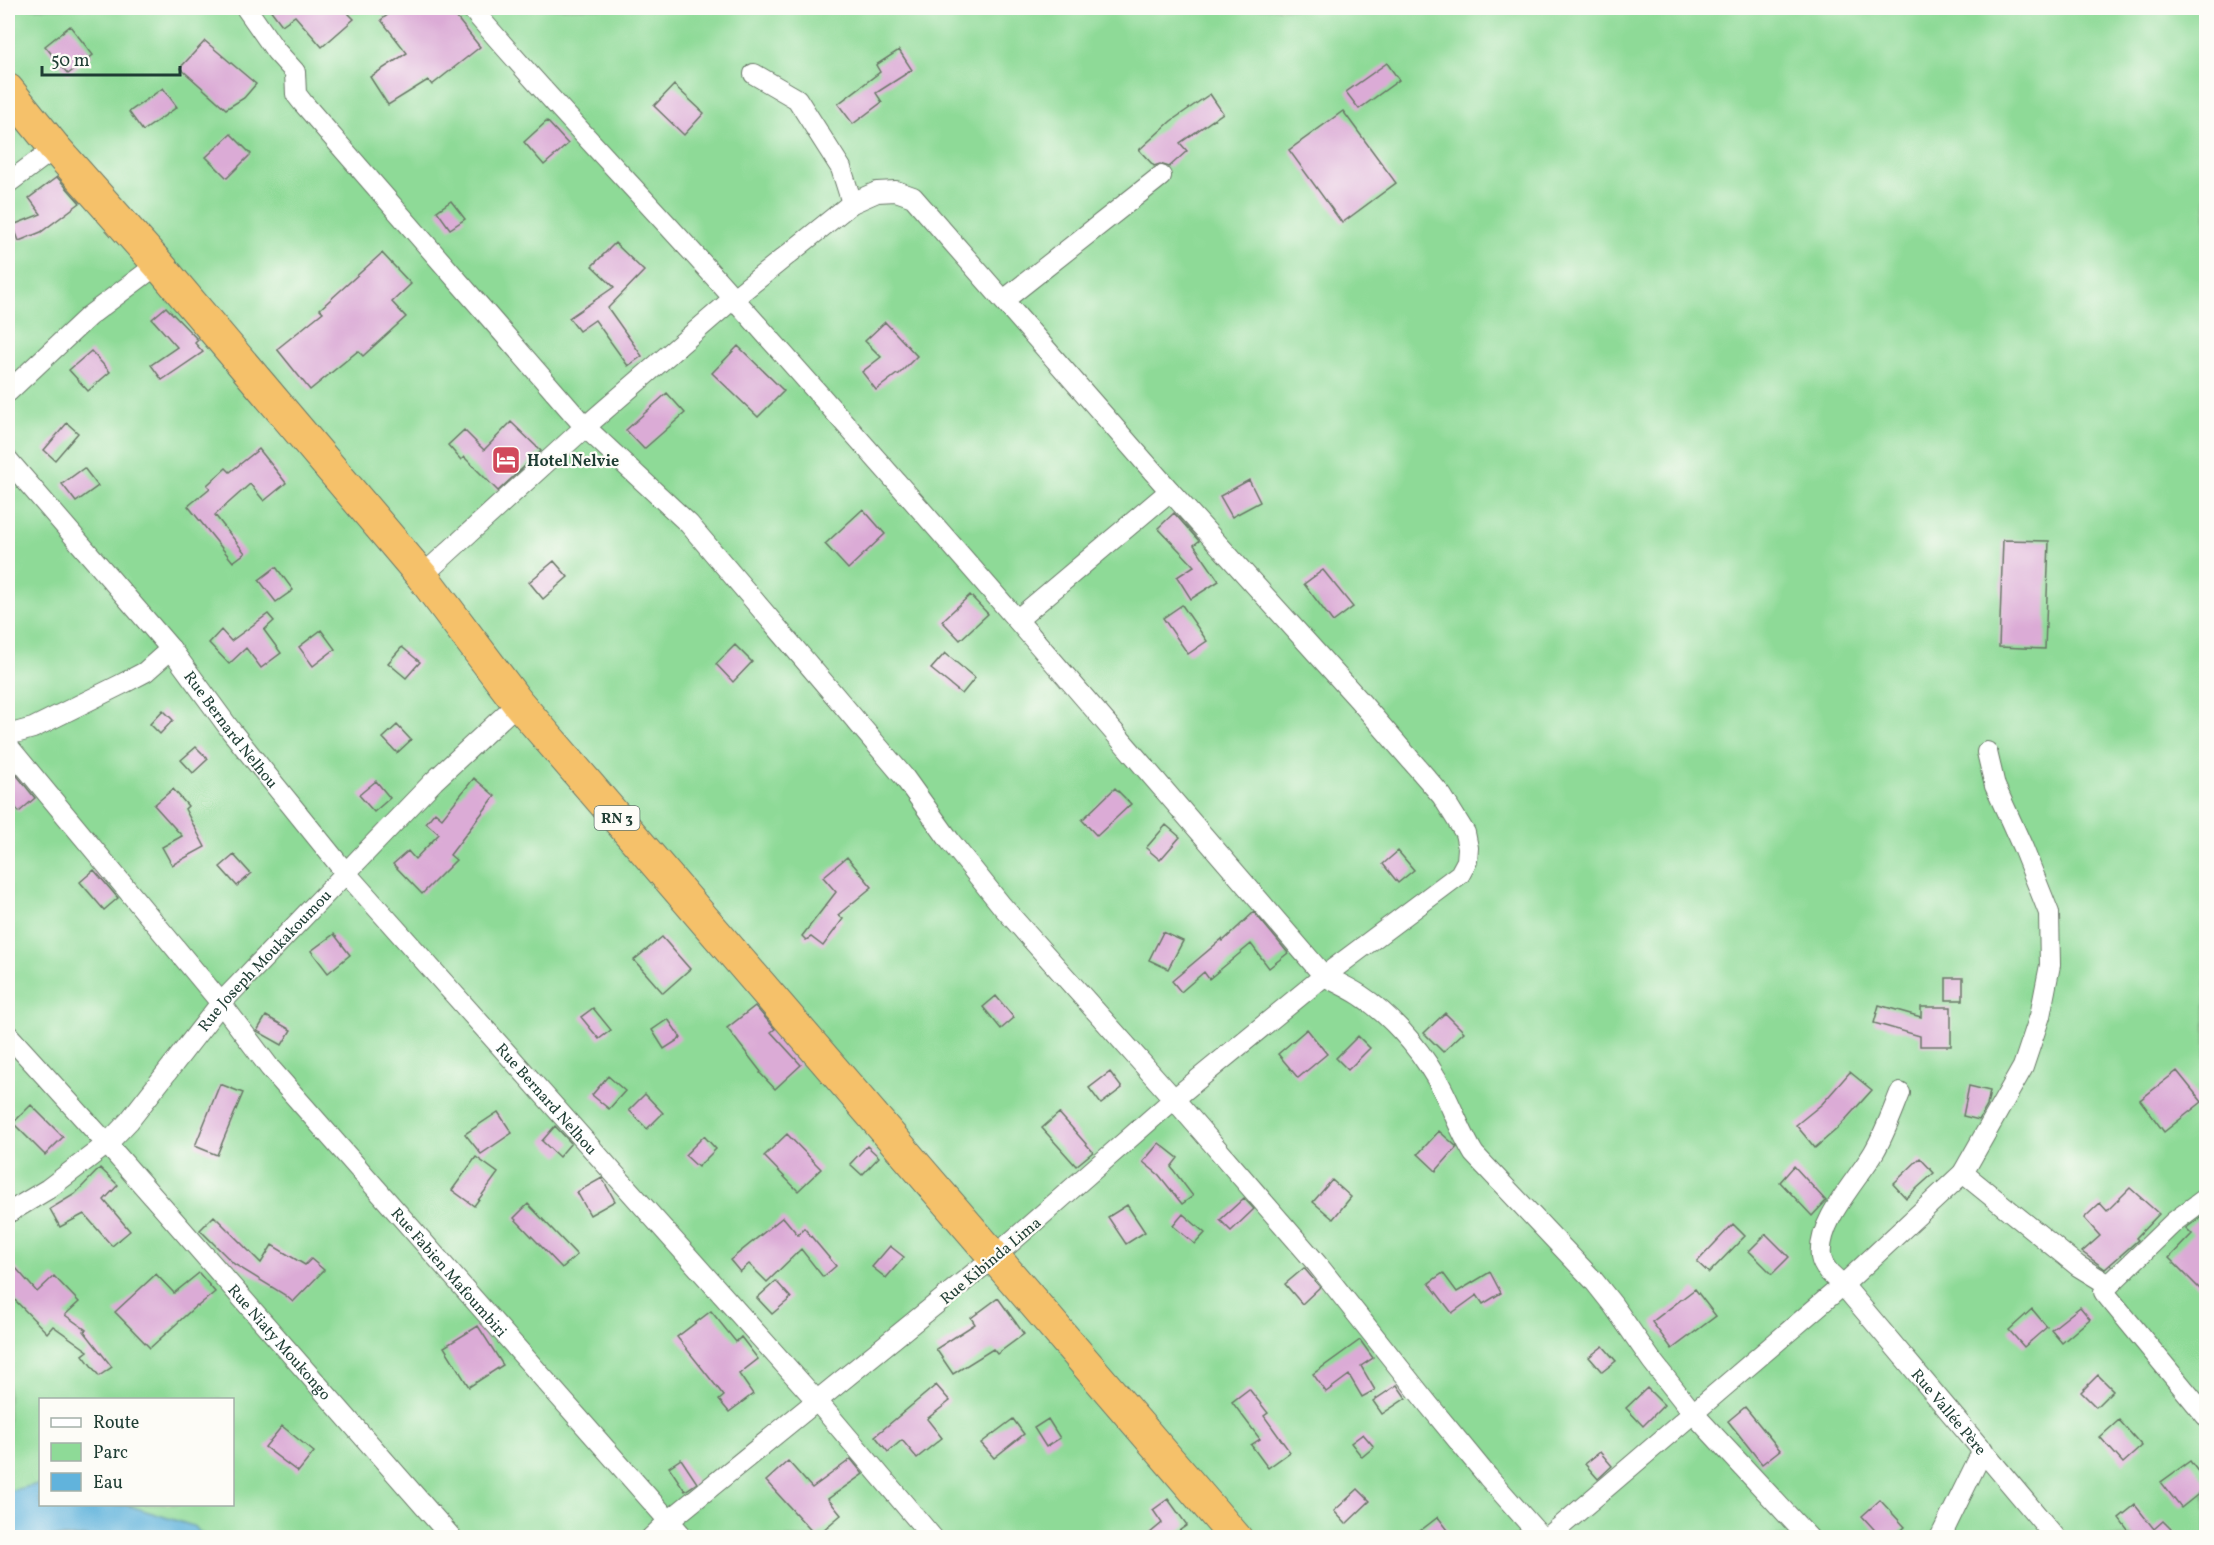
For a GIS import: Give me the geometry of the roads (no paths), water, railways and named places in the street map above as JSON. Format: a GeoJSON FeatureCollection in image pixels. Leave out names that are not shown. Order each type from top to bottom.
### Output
{"type":"FeatureCollection","features":[{"type":"Feature","properties":{"kind":"highway","name":"RN 3"},"geometry":{"type":"LineString","coordinates":[[8,90],[55,148],[158,264],[422,576],[518,703],[1236,1538]]}},
{"type":"Feature","properties":{"kind":"street"},"geometry":{"type":"LineString","coordinates":[[246,8],[276,51],[295,72],[296,94],[299,99],[585,427],[689,524],[904,777],[950,841],[1002,906],[1317,1264],[1450,1431],[1542,1538]]}},
{"type":"Feature","properties":{"kind":"street"},"geometry":{"type":"LineString","coordinates":[[471,8],[512,56],[734,298],[1018,619],[1323,976],[1359,994],[1381,1010],[1406,1038],[1435,1075],[1461,1133],[1474,1154],[1594,1281],[1693,1413],[1809,1538]]}},
{"type":"Feature","properties":{"kind":"street"},"geometry":{"type":"LineString","coordinates":[[754,74],[797,99],[842,168],[852,203]]}},
{"type":"Feature","properties":{"kind":"street"},"geometry":{"type":"LineString","coordinates":[[8,183],[55,148]]}},
{"type":"Feature","properties":{"kind":"street"},"geometry":{"type":"LineString","coordinates":[[1004,300],[1161,176]]}},
{"type":"Feature","properties":{"kind":"street","name":"Rue Kibinda Lima"},"geometry":{"type":"LineString","coordinates":[[422,576],[585,427],[734,298],[852,203],[877,192],[896,191],[913,197],[1170,491],[1381,725],[1442,796],[1465,833],[1468,848],[1467,861],[1460,874],[1323,976],[1174,1099],[994,1257],[670,1520],[651,1538]]}},
{"type":"Feature","properties":{"kind":"street"},"geometry":{"type":"LineString","coordinates":[[8,392],[89,316],[158,264]]}},
{"type":"Feature","properties":{"kind":"street","name":"Rue Bernard Nelhou"},"geometry":{"type":"LineString","coordinates":[[8,460],[171,649],[232,732],[345,872],[817,1401],[933,1538]]}},
{"type":"Feature","properties":{"kind":"street"},"geometry":{"type":"LineString","coordinates":[[1018,619],[1170,491]]}},
{"type":"Feature","properties":{"kind":"street"},"geometry":{"type":"LineString","coordinates":[[8,735],[33,728],[145,672],[171,649]]}},
{"type":"Feature","properties":{"kind":"street","name":"Rue Joseph Moukakoumou"},"geometry":{"type":"LineString","coordinates":[[8,1213],[48,1188],[107,1144],[129,1120],[222,1003],[434,781],[518,703]]}},
{"type":"Feature","properties":{"kind":"street","name":"Rue Fabien Mafoumbiri"},"geometry":{"type":"LineString","coordinates":[[8,746],[222,1003],[270,1068],[684,1538]]}},
{"type":"Feature","properties":{"kind":"street"},"geometry":{"type":"LineString","coordinates":[[1547,1538],[1843,1285],[1963,1173],[2023,1067],[2040,1016],[2050,965],[2049,913],[1995,786],[1987,752]]}},
{"type":"Feature","properties":{"kind":"street","name":"Rue Niaty Moukongo"},"geometry":{"type":"LineString","coordinates":[[8,1035],[107,1144],[452,1538]]}},
{"type":"Feature","properties":{"kind":"street","name":"Rue Vallée Père"},"geometry":{"type":"LineString","coordinates":[[1900,1093],[1874,1152],[1831,1217],[1821,1245],[1821,1259],[1827,1271],[1843,1285],[2056,1538]]}},
{"type":"Feature","properties":{"kind":"street"},"geometry":{"type":"LineString","coordinates":[[1963,1173],[2078,1266],[2109,1285]]}},
{"type":"Feature","properties":{"kind":"street"},"geometry":{"type":"LineString","coordinates":[[2206,1198],[2175,1221],[2104,1292],[2206,1416]]}},
{"type":"Feature","properties":{"kind":"street"},"geometry":{"type":"LineString","coordinates":[[1940,1538],[1983,1450]]}},
{"type":"Feature","properties":{"kind":"water"},"geometry":{"type":"Polygon","coordinates":[[[39,1484],[39,1506],[130,1506],[193,1526],[205,1537],[8,1537],[8,1491],[39,1484]]]}},
{"type":"Feature","properties":{"kind":"place","name":"Hotel Nelvie"},"geometry":{"type":"Point","coordinates":[506,460]}}]}
